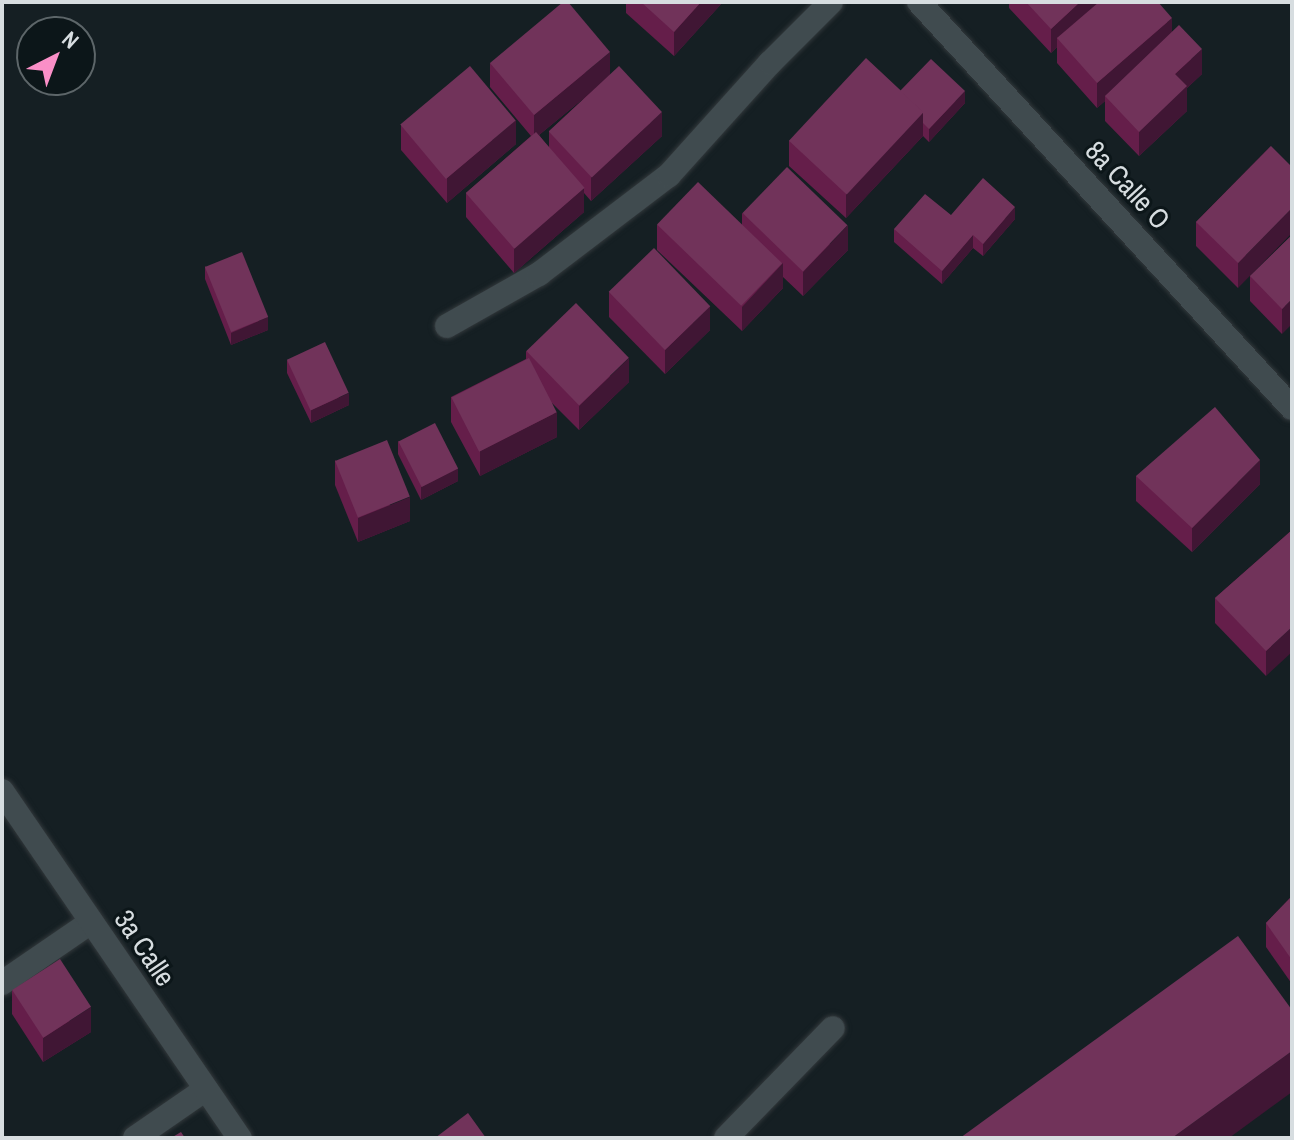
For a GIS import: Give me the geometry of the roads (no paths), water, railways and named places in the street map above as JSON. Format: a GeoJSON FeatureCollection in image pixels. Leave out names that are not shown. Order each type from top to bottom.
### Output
{"type":"FeatureCollection","features":[{"type":"Feature","properties":{"kind":"street"},"geometry":{"type":"LineString","coordinates":[[447,326],[539,274],[669,175],[770,63],[831,2]]}},
{"type":"Feature","properties":{"kind":"street","name":"8a Calle O"},"geometry":{"type":"LineString","coordinates":[[919,2],[1292,408]]}},
{"type":"Feature","properties":{"kind":"street","name":"3a Calle"},"geometry":{"type":"LineString","coordinates":[[2,791],[240,1138]]}},
{"type":"Feature","properties":{"kind":"street"},"geometry":{"type":"LineString","coordinates":[[2,983],[91,922]]}},
{"type":"Feature","properties":{"kind":"street"},"geometry":{"type":"LineString","coordinates":[[726,1138],[833,1028]]}},
{"type":"Feature","properties":{"kind":"street"},"geometry":{"type":"LineString","coordinates":[[135,1138],[206,1089]]}}]}
